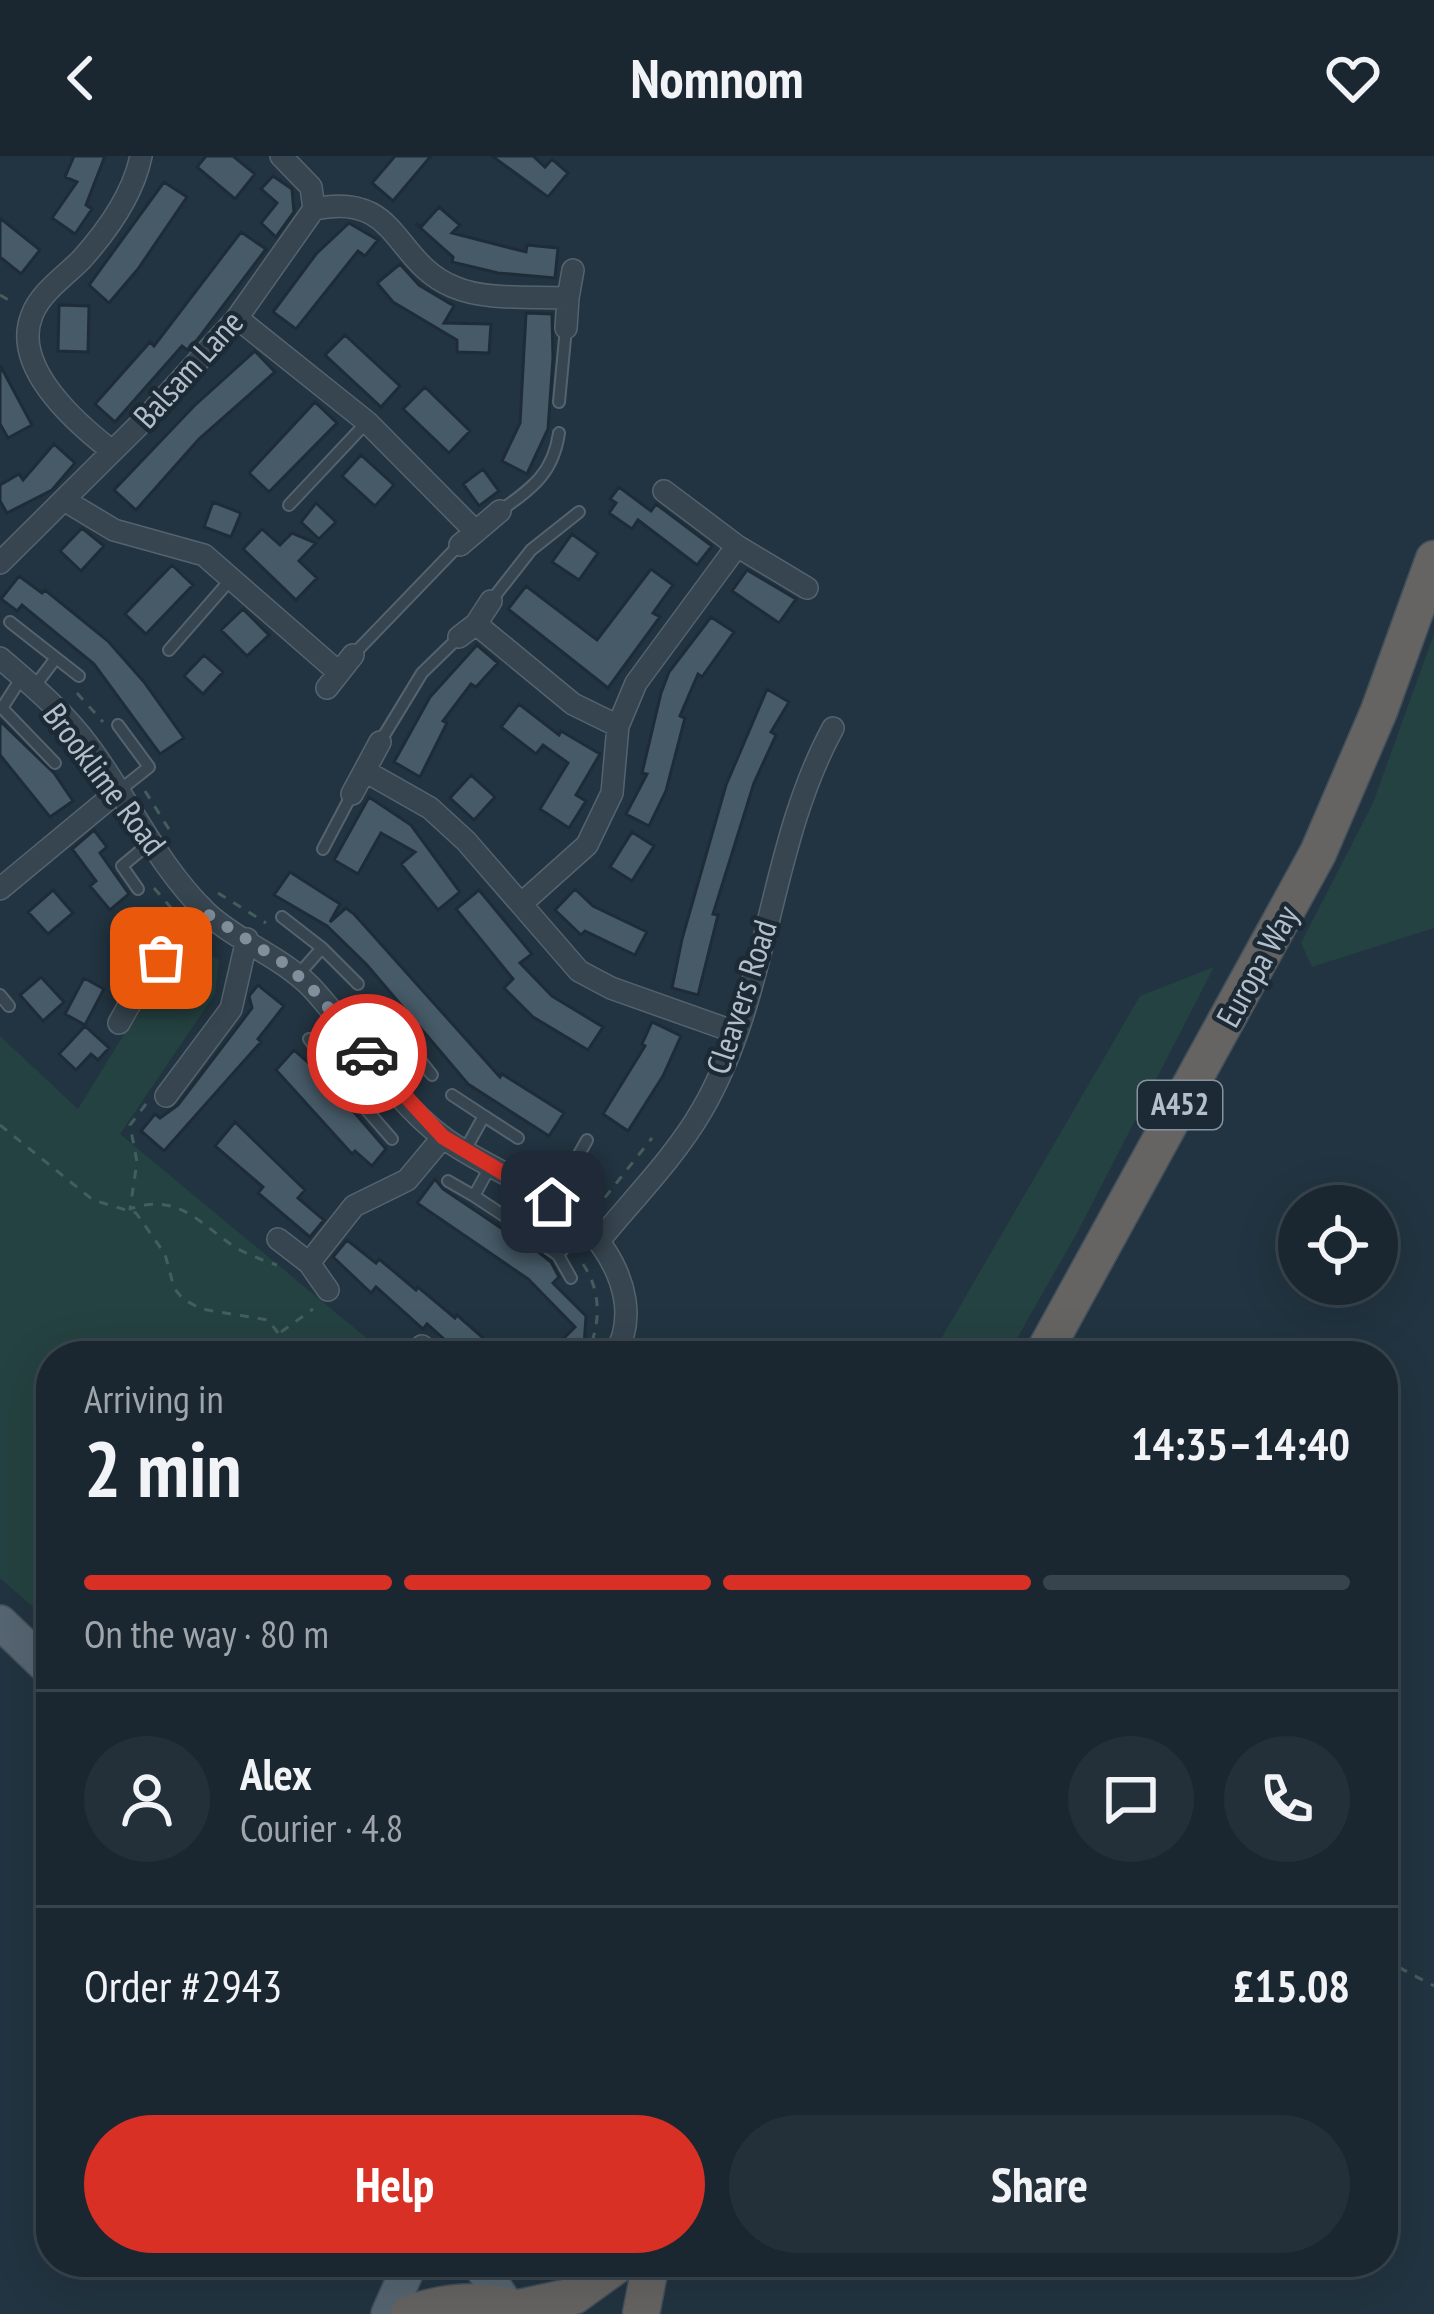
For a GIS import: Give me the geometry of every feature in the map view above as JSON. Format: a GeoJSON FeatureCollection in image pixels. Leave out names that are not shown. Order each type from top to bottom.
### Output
{"type":"FeatureCollection","features":[{"type":"Feature","properties":{"kind":"highway","name":"Europa Way"},"geometry":{"type":"LineString","coordinates":[[1050,1341],[1318,853],[1386,694],[1434,559]]}},
{"type":"Feature","properties":{"kind":"highway"},"geometry":{"type":"LineString","coordinates":[[409,2314],[454,2302],[520,2309],[574,2296],[600,2277]]}},
{"type":"Feature","properties":{"kind":"highway"},"geometry":{"type":"LineString","coordinates":[[641,2314],[648,2277]]}},
{"type":"Feature","properties":{"kind":"main road"},"geometry":{"type":"LineString","coordinates":[[0,1598],[36,1623]]}},
{"type":"Feature","properties":{"kind":"main road"},"geometry":{"type":"LineString","coordinates":[[0,1622],[36,1657]]}},
{"type":"Feature","properties":{"kind":"main road"},"geometry":{"type":"LineString","coordinates":[[388,2314],[404,2277]]}},
{"type":"Feature","properties":{"kind":"main road"},"geometry":{"type":"LineString","coordinates":[[491,2277],[520,2309]]}},
{"type":"Feature","properties":{"kind":"street"},"geometry":{"type":"LineString","coordinates":[[112,452],[57,399],[37,366],[28,332],[37,304],[84,257],[116,214],[137,176],[141,156]]}},
{"type":"Feature","properties":{"kind":"street"},"geometry":{"type":"LineString","coordinates":[[280,156],[311,187],[314,208],[347,204],[377,215],[394,228],[418,263],[454,288],[568,298]]}},
{"type":"Feature","properties":{"kind":"street","name":"Balsam Lane"},"geometry":{"type":"LineString","coordinates":[[0,563],[237,318],[314,208]]}},
{"type":"Feature","properties":{"kind":"street"},"geometry":{"type":"LineString","coordinates":[[566,328],[573,270]]}},
{"type":"Feature","properties":{"kind":"street"},"geometry":{"type":"LineString","coordinates":[[237,318],[367,422],[467,538],[500,511]]}},
{"type":"Feature","properties":{"kind":"street"},"geometry":{"type":"LineString","coordinates":[[664,491],[737,545],[807,588]]}},
{"type":"Feature","properties":{"kind":"street"},"geometry":{"type":"LineString","coordinates":[[64,500],[114,530],[203,554],[339,672]]}},
{"type":"Feature","properties":{"kind":"street"},"geometry":{"type":"LineString","coordinates":[[521,904],[586,845],[612,793],[618,726],[636,683],[737,545]]}},
{"type":"Feature","properties":{"kind":"street"},"geometry":{"type":"LineString","coordinates":[[490,602],[468,630],[573,704],[618,726]]}},
{"type":"Feature","properties":{"kind":"street","name":"Brooklime Road"},"geometry":{"type":"LineString","coordinates":[[0,658],[69,720],[151,842],[195,884],[209,915],[298,976],[443,1137],[552,1202],[591,1234],[619,1274],[627,1307],[623,1341]]}},
{"type":"Feature","properties":{"kind":"street","name":"Cleavers Road"},"geometry":{"type":"LineString","coordinates":[[591,1234],[702,1110],[735,1032],[812,765],[833,728]]}},
{"type":"Feature","properties":{"kind":"street"},"geometry":{"type":"LineString","coordinates":[[352,794],[380,742]]}},
{"type":"Feature","properties":{"kind":"street"},"geometry":{"type":"LineString","coordinates":[[365,771],[430,808],[579,971],[611,988],[735,1032]]}},
{"type":"Feature","properties":{"kind":"street"},"geometry":{"type":"LineString","coordinates":[[0,890],[117,792]]}},
{"type":"Feature","properties":{"kind":"street"},"geometry":{"type":"LineString","coordinates":[[119,1023],[148,973],[209,915]]}},
{"type":"Feature","properties":{"kind":"street"},"geometry":{"type":"LineString","coordinates":[[166,1096],[232,1009],[248,939]]}},
{"type":"Feature","properties":{"kind":"street"},"geometry":{"type":"LineString","coordinates":[[298,1267],[353,1206],[407,1180],[443,1137]]}},
{"type":"Feature","properties":{"kind":"street"},"geometry":{"type":"LineString","coordinates":[[278,1239],[320,1294]]}},
{"type":"Feature","properties":{"kind":"lane"},"geometry":{"type":"LineString","coordinates":[[560,401],[566,328]]}},
{"type":"Feature","properties":{"kind":"lane"},"geometry":{"type":"LineString","coordinates":[[290,505],[367,422]]}},
{"type":"Feature","properties":{"kind":"lane"},"geometry":{"type":"LineString","coordinates":[[500,511],[546,475],[559,433]]}},
{"type":"Feature","properties":{"kind":"lane"},"geometry":{"type":"LineString","coordinates":[[490,602],[531,550],[579,512]]}},
{"type":"Feature","properties":{"kind":"lane"},"geometry":{"type":"LineString","coordinates":[[339,672],[467,538]]}},
{"type":"Feature","properties":{"kind":"lane"},"geometry":{"type":"LineString","coordinates":[[170,650],[232,579]]}},
{"type":"Feature","properties":{"kind":"lane"},"geometry":{"type":"LineString","coordinates":[[10,622],[79,676]]}},
{"type":"Feature","properties":{"kind":"lane"},"geometry":{"type":"LineString","coordinates":[[380,742],[422,673],[468,630]]}},
{"type":"Feature","properties":{"kind":"lane"},"geometry":{"type":"LineString","coordinates":[[55,763],[2,708],[56,658]]}},
{"type":"Feature","properties":{"kind":"lane"},"geometry":{"type":"LineString","coordinates":[[117,792],[149,767],[118,725]]}},
{"type":"Feature","properties":{"kind":"lane"},"geometry":{"type":"LineString","coordinates":[[323,849],[352,794]]}},
{"type":"Feature","properties":{"kind":"lane"},"geometry":{"type":"LineString","coordinates":[[122,866],[151,842]]}},
{"type":"Feature","properties":{"kind":"lane"},"geometry":{"type":"LineString","coordinates":[[112,855],[138,889]]}},
{"type":"Feature","properties":{"kind":"lane"},"geometry":{"type":"LineString","coordinates":[[282,917],[358,983]]}},
{"type":"Feature","properties":{"kind":"lane"},"geometry":{"type":"LineString","coordinates":[[298,976],[322,948]]}},
{"type":"Feature","properties":{"kind":"lane"},"geometry":{"type":"LineString","coordinates":[[0,995],[9,1006]]}},
{"type":"Feature","properties":{"kind":"lane"},"geometry":{"type":"LineString","coordinates":[[375,1004],[432,1075]]}},
{"type":"Feature","properties":{"kind":"lane"},"geometry":{"type":"LineString","coordinates":[[309,1040],[392,1139]]}},
{"type":"Feature","properties":{"kind":"lane"},"geometry":{"type":"LineString","coordinates":[[339,1078],[405,1042]]}},
{"type":"Feature","properties":{"kind":"lane"},"geometry":{"type":"LineString","coordinates":[[452,1095],[518,1138]]}},
{"type":"Feature","properties":{"kind":"lane"},"geometry":{"type":"LineString","coordinates":[[465,1150],[484,1116]]}},
{"type":"Feature","properties":{"kind":"lane"},"geometry":{"type":"LineString","coordinates":[[552,1202],[587,1140]]}},
{"type":"Feature","properties":{"kind":"lane"},"geometry":{"type":"LineString","coordinates":[[474,1196],[491,1166]]}},
{"type":"Feature","properties":{"kind":"lane"},"geometry":{"type":"LineString","coordinates":[[448,1181],[509,1219]]}},
{"type":"Feature","properties":{"kind":"lane"},"geometry":{"type":"LineString","coordinates":[[558,1255],[591,1234]]}},
{"type":"Feature","properties":{"kind":"lane"},"geometry":{"type":"LineString","coordinates":[[538,1241],[558,1255],[571,1278]]}},
{"type":"Feature","properties":{"kind":"path"},"geometry":{"type":"LineString","coordinates":[[166,1096],[157,1090],[130,1125],[137,1162],[130,1209],[165,1254],[174,1288],[183,1299],[201,1309],[261,1317],[286,1341]]}},
{"type":"Feature","properties":{"kind":"path"},"geometry":{"type":"LineString","coordinates":[[0,1125],[63,1180],[103,1206],[183,1208],[226,1241],[298,1267]]}},
{"type":"Feature","properties":{"kind":"path"},"geometry":{"type":"LineString","coordinates":[[281,1333],[318,1306],[320,1294]]}},
{"type":"Feature","properties":{"kind":"path"},"geometry":{"type":"LineString","coordinates":[[1398,1967],[1434,1986]]}},
{"type":"Feature","properties":{"kind":"green space"},"geometry":{"type":"Polygon","coordinates":[[[1434,634],[1434,928],[1312,967],[1301,943],[1373,803],[1434,634]]]}},
{"type":"Feature","properties":{"kind":"green space"},"geometry":{"type":"Polygon","coordinates":[[[197,946],[219,960],[215,994],[120,1134],[370,1341],[36,1341],[36,1610],[0,1578],[0,1036],[78,1109],[160,976],[197,946]]]}},
{"type":"Feature","properties":{"kind":"green space"},"geometry":{"type":"Polygon","coordinates":[[[1214,967],[1077,1233],[1016,1341],[940,1341],[1140,996],[1214,967]]]}},
{"type":"Feature","properties":{"kind":"building"},"geometry":{"type":"Polygon","coordinates":[[[74,156],[105,156],[86,205],[92,209],[75,234],[52,218],[77,182],[65,177],[74,156]]]}},
{"type":"Feature","properties":{"kind":"building"},"geometry":{"type":"Polygon","coordinates":[[[206,156],[233,156],[255,174],[235,199],[197,167],[206,156]]]}},
{"type":"Feature","properties":{"kind":"building"},"geometry":{"type":"Polygon","coordinates":[[[395,156],[431,156],[393,201],[372,183],[395,156]]]}},
{"type":"Feature","properties":{"kind":"building"},"geometry":{"type":"Polygon","coordinates":[[[492,156],[533,156],[545,167],[552,159],[568,173],[548,197],[492,156]]]}},
{"type":"Feature","properties":{"kind":"building"},"geometry":{"type":"Polygon","coordinates":[[[273,176],[292,189],[294,212],[276,237],[261,223],[277,203],[261,189],[273,176]]]}},
{"type":"Feature","properties":{"kind":"building"},"geometry":{"type":"Polygon","coordinates":[[[164,182],[187,197],[109,303],[89,285],[164,182]]]}},
{"type":"Feature","properties":{"kind":"building"},"geometry":{"type":"Polygon","coordinates":[[[439,207],[460,225],[452,233],[526,252],[527,245],[558,248],[555,278],[498,273],[452,262],[453,257],[416,224],[422,226],[439,207]]]}},
{"type":"Feature","properties":{"kind":"building"},"geometry":{"type":"Polygon","coordinates":[[[0,218],[40,250],[21,274],[0,257],[0,218]]]}},
{"type":"Feature","properties":{"kind":"building"},"geometry":{"type":"Polygon","coordinates":[[[349,223],[378,240],[365,256],[358,251],[296,329],[273,312],[316,254],[349,223]]]}},
{"type":"Feature","properties":{"kind":"building"},"geometry":{"type":"Polygon","coordinates":[[[241,232],[266,249],[198,339],[187,350],[182,346],[115,422],[95,404],[150,342],[154,346],[241,232]]]}},
{"type":"Feature","properties":{"kind":"building"},"geometry":{"type":"Polygon","coordinates":[[[400,264],[419,285],[454,306],[444,323],[491,324],[489,353],[457,352],[457,340],[393,302],[377,283],[400,264]]]}},
{"type":"Feature","properties":{"kind":"building"},"geometry":{"type":"Polygon","coordinates":[[[59,305],[89,306],[88,352],[58,351],[59,305]]]}},
{"type":"Feature","properties":{"kind":"building"},"geometry":{"type":"Polygon","coordinates":[[[526,313],[552,314],[553,358],[548,429],[527,474],[502,461],[520,423],[526,313]]]}},
{"type":"Feature","properties":{"kind":"building"},"geometry":{"type":"Polygon","coordinates":[[[345,335],[400,386],[381,407],[325,355],[345,335]]]}},
{"type":"Feature","properties":{"kind":"building"},"geometry":{"type":"Polygon","coordinates":[[[255,351],[275,372],[199,439],[136,510],[114,490],[194,406],[255,351]]]}},
{"type":"Feature","properties":{"kind":"building"},"geometry":{"type":"Polygon","coordinates":[[[0,365],[32,425],[8,438],[0,424],[0,365]]]}},
{"type":"Feature","properties":{"kind":"building"},"geometry":{"type":"Polygon","coordinates":[[[425,387],[470,431],[449,453],[403,409],[425,387]]]}},
{"type":"Feature","properties":{"kind":"building"},"geometry":{"type":"Polygon","coordinates":[[[315,402],[337,423],[269,492],[249,473],[315,402]]]}},
{"type":"Feature","properties":{"kind":"building"},"geometry":{"type":"Polygon","coordinates":[[[54,444],[75,463],[52,490],[7,513],[0,501],[0,485],[19,474],[23,480],[54,444]]]}},
{"type":"Feature","properties":{"kind":"building"},"geometry":{"type":"Polygon","coordinates":[[[361,455],[394,485],[375,506],[342,476],[361,455]]]}},
{"type":"Feature","properties":{"kind":"building"},"geometry":{"type":"Polygon","coordinates":[[[483,469],[499,491],[479,506],[463,484],[483,469]]]}},
{"type":"Feature","properties":{"kind":"building"},"geometry":{"type":"Polygon","coordinates":[[[619,487],[651,511],[656,504],[712,546],[697,565],[638,520],[632,529],[609,513],[616,503],[610,499],[619,487]]]}},
{"type":"Feature","properties":{"kind":"building"},"geometry":{"type":"Polygon","coordinates":[[[213,502],[241,513],[231,537],[204,527],[213,502]]]}},
{"type":"Feature","properties":{"kind":"building"},"geometry":{"type":"Polygon","coordinates":[[[316,503],[336,522],[319,539],[301,522],[316,503]]]}},
{"type":"Feature","properties":{"kind":"building"},"geometry":{"type":"Polygon","coordinates":[[[82,528],[104,546],[81,571],[60,551],[82,528]]]}},
{"type":"Feature","properties":{"kind":"building"},"geometry":{"type":"Polygon","coordinates":[[[262,529],[280,545],[292,533],[316,543],[299,561],[317,578],[296,600],[243,549],[262,529]]]}},
{"type":"Feature","properties":{"kind":"building"},"geometry":{"type":"Polygon","coordinates":[[[572,534],[598,553],[579,580],[552,562],[572,534]]]}},
{"type":"Feature","properties":{"kind":"building"},"geometry":{"type":"Polygon","coordinates":[[[172,565],[193,585],[146,634],[125,614],[172,565]]]}},
{"type":"Feature","properties":{"kind":"building"},"geometry":{"type":"Polygon","coordinates":[[[651,569],[673,585],[653,613],[660,617],[608,688],[508,609],[526,586],[597,640],[651,569]]]}},
{"type":"Feature","properties":{"kind":"building"},"geometry":{"type":"Polygon","coordinates":[[[747,570],[796,599],[779,623],[732,591],[747,570]]]}},
{"type":"Feature","properties":{"kind":"building"},"geometry":{"type":"Polygon","coordinates":[[[19,576],[42,593],[45,590],[108,641],[184,738],[160,754],[94,664],[22,605],[17,611],[1,599],[19,576]]]}},
{"type":"Feature","properties":{"kind":"building"},"geometry":{"type":"Polygon","coordinates":[[[243,609],[269,635],[247,656],[221,630],[243,609]]]}},
{"type":"Feature","properties":{"kind":"building"},"geometry":{"type":"Polygon","coordinates":[[[711,617],[734,632],[702,677],[698,674],[680,716],[685,718],[666,791],[649,826],[626,814],[647,774],[642,773],[661,693],[669,672],[711,617]]]}},
{"type":"Feature","properties":{"kind":"building"},"geometry":{"type":"Polygon","coordinates":[[[477,645],[498,663],[476,687],[471,684],[443,721],[447,723],[420,777],[394,762],[430,697],[477,645]]]}},
{"type":"Feature","properties":{"kind":"building"},"geometry":{"type":"Polygon","coordinates":[[[204,655],[223,672],[203,694],[184,676],[204,655]]]}},
{"type":"Feature","properties":{"kind":"building"},"geometry":{"type":"Polygon","coordinates":[[[767,689],[789,702],[771,732],[776,735],[754,783],[713,914],[718,915],[698,995],[672,988],[726,785],[767,689]]]}},
{"type":"Feature","properties":{"kind":"building"},"geometry":{"type":"Polygon","coordinates":[[[519,704],[559,735],[561,731],[600,754],[576,795],[586,801],[569,828],[540,809],[568,763],[543,745],[536,754],[501,727],[519,704]]]}},
{"type":"Feature","properties":{"kind":"building"},"geometry":{"type":"Polygon","coordinates":[[[0,721],[54,773],[73,801],[50,817],[0,755],[0,721]]]}},
{"type":"Feature","properties":{"kind":"building"},"geometry":{"type":"Polygon","coordinates":[[[471,775],[495,797],[474,820],[450,798],[471,775]]]}},
{"type":"Feature","properties":{"kind":"building"},"geometry":{"type":"Polygon","coordinates":[[[369,797],[411,825],[460,892],[438,910],[401,864],[415,852],[381,833],[358,874],[334,860],[369,797]]]}},
{"type":"Feature","properties":{"kind":"building"},"geometry":{"type":"Polygon","coordinates":[[[94,830],[107,847],[100,853],[129,894],[110,910],[90,886],[96,881],[72,849],[94,830]]]}},
{"type":"Feature","properties":{"kind":"building"},"geometry":{"type":"Polygon","coordinates":[[[632,832],[654,846],[632,881],[610,867],[632,832]]]}},
{"type":"Feature","properties":{"kind":"building"},"geometry":{"type":"Polygon","coordinates":[[[290,872],[340,904],[330,922],[346,908],[354,914],[500,1077],[564,1113],[549,1136],[468,1084],[367,965],[327,926],[274,895],[290,872]]]}},
{"type":"Feature","properties":{"kind":"building"},"geometry":{"type":"Polygon","coordinates":[[[575,889],[593,906],[647,932],[635,955],[585,931],[581,935],[555,910],[575,889]]]}},
{"type":"Feature","properties":{"kind":"building"},"geometry":{"type":"Polygon","coordinates":[[[53,890],[73,913],[48,934],[28,912],[53,890]]]}},
{"type":"Feature","properties":{"kind":"building"},"geometry":{"type":"Polygon","coordinates":[[[479,890],[532,954],[520,963],[552,996],[603,1027],[588,1050],[533,1017],[504,988],[513,979],[456,909],[479,890]]]}},
{"type":"Feature","properties":{"kind":"building"},"geometry":{"type":"Polygon","coordinates":[[[153,912],[176,925],[152,947],[135,934],[153,912]]]}},
{"type":"Feature","properties":{"kind":"building"},"geometry":{"type":"Polygon","coordinates":[[[41,977],[64,1002],[43,1021],[20,995],[41,977]]]}},
{"type":"Feature","properties":{"kind":"building"},"geometry":{"type":"Polygon","coordinates":[[[84,978],[104,989],[85,1025],[65,1014],[84,978]]]}},
{"type":"Feature","properties":{"kind":"building"},"geometry":{"type":"Polygon","coordinates":[[[258,985],[284,1006],[258,1039],[261,1042],[164,1151],[141,1131],[155,1114],[160,1118],[178,1105],[252,1008],[249,996],[258,985]]]}},
{"type":"Feature","properties":{"kind":"building"},"geometry":{"type":"Polygon","coordinates":[[[652,1022],[681,1036],[663,1076],[628,1131],[603,1114],[645,1046],[652,1022]]]}},
{"type":"Feature","properties":{"kind":"building"},"geometry":{"type":"Polygon","coordinates":[[[85,1026],[109,1048],[98,1060],[91,1054],[76,1070],[59,1054],[85,1026]]]}},
{"type":"Feature","properties":{"kind":"building"},"geometry":{"type":"Polygon","coordinates":[[[294,1050],[386,1149],[372,1166],[355,1151],[352,1154],[276,1070],[294,1050]]]}},
{"type":"Feature","properties":{"kind":"building"},"geometry":{"type":"Polygon","coordinates":[[[235,1122],[305,1190],[298,1198],[324,1220],[310,1237],[258,1193],[263,1187],[215,1146],[235,1122]]]}},
{"type":"Feature","properties":{"kind":"building"},"geometry":{"type":"Polygon","coordinates":[[[435,1179],[551,1262],[559,1277],[553,1283],[586,1316],[584,1341],[561,1341],[575,1327],[528,1279],[417,1203],[435,1179]]]}},
{"type":"Feature","properties":{"kind":"building"},"geometry":{"type":"Polygon","coordinates":[[[347,1240],[455,1318],[457,1315],[487,1341],[446,1341],[427,1324],[423,1329],[376,1287],[371,1293],[333,1257],[347,1240]]]}},
{"type":"Feature","properties":{"kind":"way so far"},"geometry":{"type":"LineString","coordinates":[[161,958],[209,915],[310,986],[367,1054]]}},
{"type":"Feature","properties":{"kind":"route"},"geometry":{"type":"LineString","coordinates":[[367,1054],[443,1137],[552,1202]]}}]}
